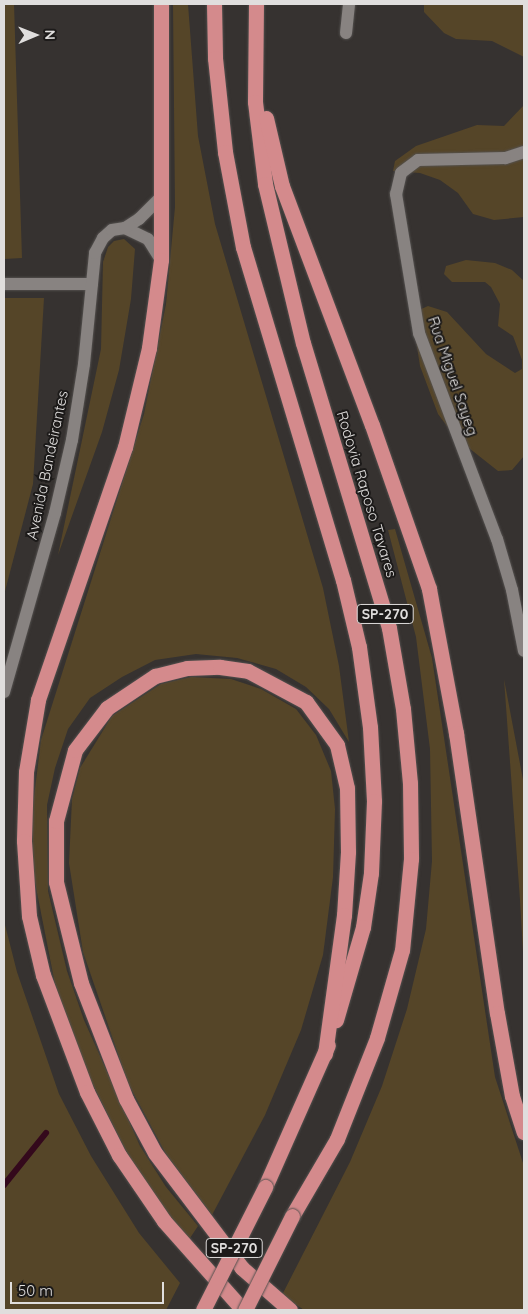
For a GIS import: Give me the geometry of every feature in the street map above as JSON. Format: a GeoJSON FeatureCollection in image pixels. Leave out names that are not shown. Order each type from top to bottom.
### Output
{"type":"FeatureCollection","features":[{"type":"Feature","properties":{"kind":"highway"},"geometry":{"type":"LineString","coordinates":[[162,4],[161,260],[156,308],[139,398],[38,700],[26,772],[24,841],[28,907],[43,975],[62,1032],[87,1092],[119,1155],[164,1221],[244,1310]]}},
{"type":"Feature","properties":{"kind":"highway","name":"SP-270"},"geometry":{"type":"LineString","coordinates":[[202,1310],[265,1187],[325,1054],[351,976],[364,927],[370,882],[374,801],[370,727],[359,647],[343,580],[243,246],[225,152],[215,58],[214,4]]}},
{"type":"Feature","properties":{"kind":"highway","name":"Rodovia Raposo Tavares"},"geometry":{"type":"LineString","coordinates":[[244,1310],[292,1216],[337,1139],[377,1038],[402,950],[411,859],[410,783],[403,709],[389,628],[304,343],[265,184],[255,102],[254,35],[256,4]]}},
{"type":"Feature","properties":{"kind":"highway"},"geometry":{"type":"LineString","coordinates":[[254,35],[267,125],[282,186],[372,425],[428,589],[456,733],[497,1013],[512,1096],[524,1132]]}},
{"type":"Feature","properties":{"kind":"highway"},"geometry":{"type":"LineString","coordinates":[[290,1310],[242,1268],[154,1153],[126,1099],[81,983],[56,882],[56,820],[75,750],[107,708],[155,676],[187,668],[220,667],[248,671],[306,702],[337,744],[347,788],[348,852],[344,915],[325,1054]]}},
{"type":"Feature","properties":{"kind":"street"},"geometry":{"type":"LineString","coordinates":[[346,33],[349,4]]}},
{"type":"Feature","properties":{"kind":"street","name":"Rua Miguel Sayeg"},"geometry":{"type":"LineString","coordinates":[[524,152],[505,158],[418,160],[401,173],[396,194],[419,333],[496,539],[512,590],[524,651]]}},
{"type":"Feature","properties":{"kind":"street","name":"Avenida Bandeirantes"},"geometry":{"type":"LineString","coordinates":[[4,692],[55,513],[72,440],[95,253],[103,238],[112,230],[125,228],[149,211],[162,196]]}},
{"type":"Feature","properties":{"kind":"street"},"geometry":{"type":"LineString","coordinates":[[125,228],[148,239],[161,260]]}},
{"type":"Feature","properties":{"kind":"street"},"geometry":{"type":"LineString","coordinates":[[4,284],[92,284]]}},
{"type":"Feature","properties":{"kind":"shaded area"},"geometry":{"type":"Polygon","coordinates":[[[4,4],[14,4],[22,258],[4,259],[4,4]]]}},
{"type":"Feature","properties":{"kind":"shaded area"},"geometry":{"type":"Polygon","coordinates":[[[173,4],[188,4],[198,136],[215,224],[323,588],[339,666],[349,742],[329,709],[306,687],[276,669],[237,658],[196,654],[155,660],[122,677],[90,698],[68,729],[55,768],[47,805],[48,891],[67,971],[84,1020],[140,1146],[166,1187],[198,1226],[188,1241],[136,1171],[90,1079],[55,984],[32,867],[33,805],[41,740],[144,414],[166,304],[175,207],[173,4]]]}},
{"type":"Feature","properties":{"kind":"shaded area"},"geometry":{"type":"Polygon","coordinates":[[[424,4],[524,4],[524,57],[492,41],[456,39],[444,33],[424,12],[424,4]]]}},
{"type":"Feature","properties":{"kind":"shaded area"},"geometry":{"type":"Polygon","coordinates":[[[524,105],[524,217],[494,220],[473,214],[458,193],[440,180],[420,173],[393,171],[395,161],[416,146],[477,125],[504,126],[524,105]]]}},
{"type":"Feature","properties":{"kind":"shaded area"},"geometry":{"type":"Polygon","coordinates":[[[124,239],[135,249],[131,299],[119,370],[102,432],[58,555],[101,349],[103,262],[108,247],[114,241],[124,239]]]}},
{"type":"Feature","properties":{"kind":"shaded area"},"geometry":{"type":"Polygon","coordinates":[[[466,260],[495,263],[512,270],[524,281],[524,456],[512,470],[498,471],[455,437],[438,414],[420,366],[414,328],[417,311],[428,306],[447,312],[486,354],[515,373],[522,369],[522,360],[513,336],[498,326],[500,304],[491,287],[485,282],[452,282],[444,274],[446,266],[466,260]]]}},
{"type":"Feature","properties":{"kind":"shaded area"},"geometry":{"type":"Polygon","coordinates":[[[4,298],[44,298],[33,484],[4,595],[4,298]]]}},
{"type":"Feature","properties":{"kind":"shaded area"},"geometry":{"type":"Polygon","coordinates":[[[395,529],[432,658],[495,1077],[524,1166],[524,1310],[304,1310],[282,1295],[350,1162],[382,1086],[407,1009],[426,929],[432,861],[430,749],[416,637],[388,530],[395,529]]]}},
{"type":"Feature","properties":{"kind":"shaded area"},"geometry":{"type":"Polygon","coordinates":[[[191,677],[231,679],[261,689],[296,709],[316,735],[331,771],[335,809],[333,877],[323,955],[301,1030],[265,1115],[212,1215],[166,1154],[128,1083],[83,952],[69,863],[72,799],[80,768],[112,716],[161,684],[191,677]]]}},
{"type":"Feature","properties":{"kind":"shaded area"},"geometry":{"type":"Polygon","coordinates":[[[504,679],[524,785],[524,970],[520,900],[504,679]]]}},
{"type":"Feature","properties":{"kind":"shaded area"},"geometry":{"type":"Polygon","coordinates":[[[4,921],[17,972],[59,1094],[91,1156],[139,1233],[180,1283],[166,1310],[4,1310],[4,921]]]}},
{"type":"Feature","properties":{"kind":"waterway"},"geometry":{"type":"LineString","coordinates":[[4,1185],[46,1133]]}}]}
